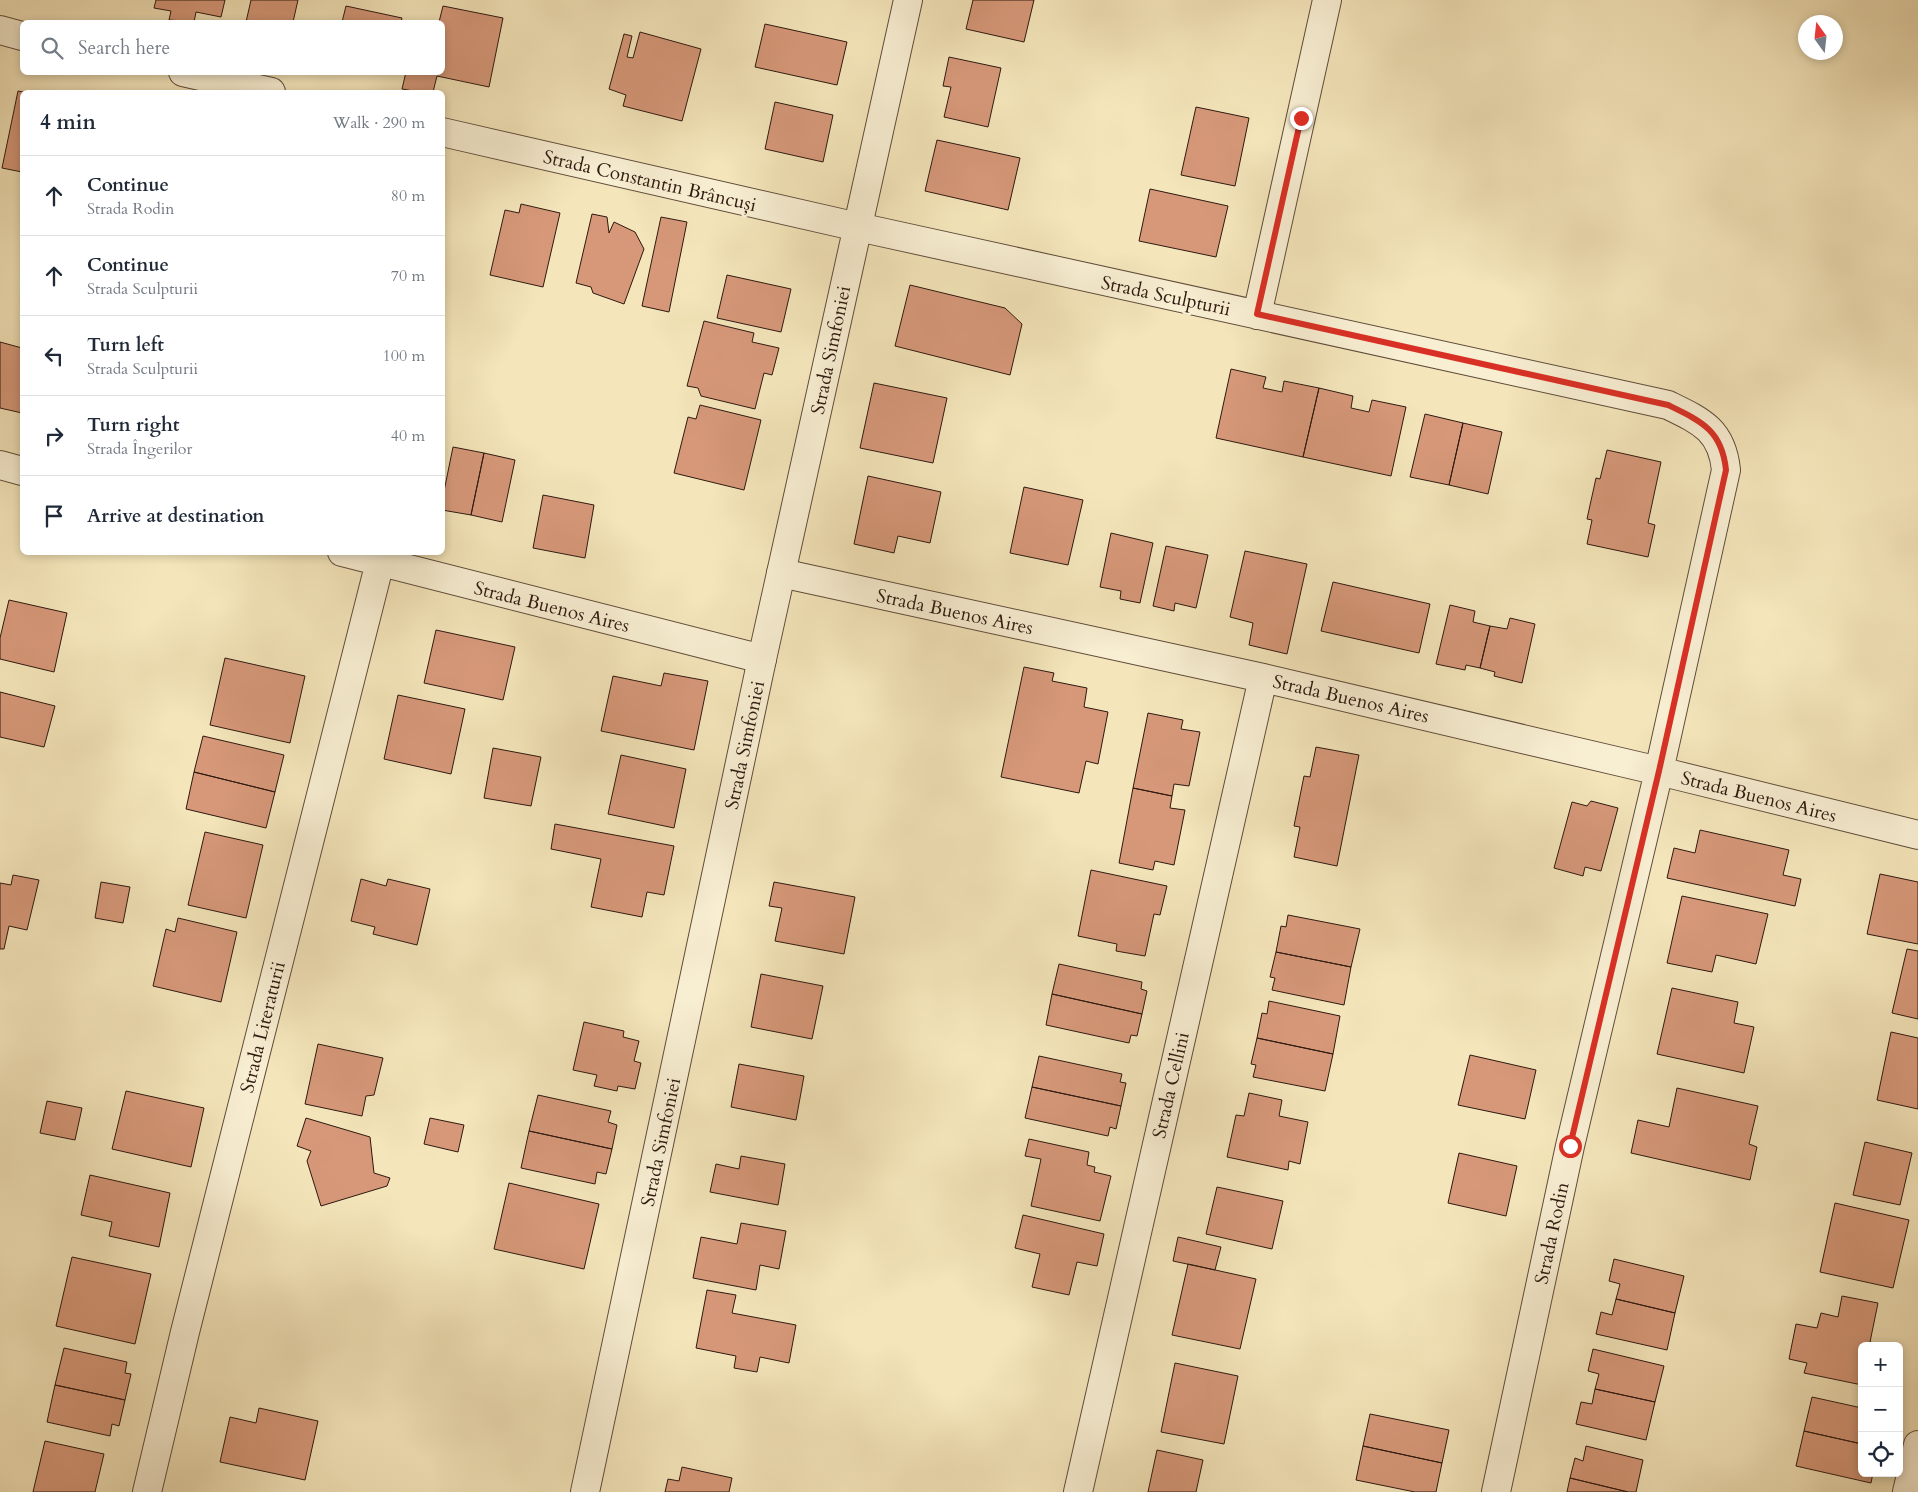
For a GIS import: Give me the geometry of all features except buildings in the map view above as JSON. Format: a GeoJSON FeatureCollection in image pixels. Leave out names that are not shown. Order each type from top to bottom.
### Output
{"type":"FeatureCollection","features":[{"type":"Feature","properties":{"kind":"street","name":"Strada Simfoniei"},"geometry":{"type":"LineString","coordinates":[[585,1492],[762,659],[908,0]]}},
{"type":"Feature","properties":{"kind":"street"},"geometry":{"type":"LineString","coordinates":[[1257,314],[1327,0]]}},
{"type":"Feature","properties":{"kind":"street"},"geometry":{"type":"LineString","coordinates":[[0,30],[20,35]]}},
{"type":"Feature","properties":{"kind":"street"},"geometry":{"type":"LineString","coordinates":[[196,75],[261,90]]}},
{"type":"Feature","properties":{"kind":"street","name":"Strada Constantin Brâncuși"},"geometry":{"type":"LineString","coordinates":[[445,133],[858,227]]}},
{"type":"Feature","properties":{"kind":"street","name":"Strada Sculpturii"},"geometry":{"type":"LineString","coordinates":[[858,227],[1668,405],[1698,419],[1716,437],[1724,452],[1726,470],[1659,771]]}},
{"type":"Feature","properties":{"kind":"street"},"geometry":{"type":"LineString","coordinates":[[0,465],[20,470]]}},
{"type":"Feature","properties":{"kind":"street","name":"Strada Buenos Aires"},"geometry":{"type":"LineString","coordinates":[[353,555],[762,659]]}},
{"type":"Feature","properties":{"kind":"street","name":"Strada Literaturii"},"geometry":{"type":"LineString","coordinates":[[147,1492],[185,1332],[380,562]]}},
{"type":"Feature","properties":{"kind":"street","name":"Strada Buenos Aires"},"geometry":{"type":"LineString","coordinates":[[781,573],[1263,678],[1659,771],[1918,835]]}},
{"type":"Feature","properties":{"kind":"street","name":"Strada Cellini"},"geometry":{"type":"LineString","coordinates":[[1078,1492],[1263,678]]}},
{"type":"Feature","properties":{"kind":"street","name":"Strada Rodin"},"geometry":{"type":"LineString","coordinates":[[1496,1492],[1570,1146],[1659,771]]}},
{"type":"Feature","properties":{"kind":"street"},"geometry":{"type":"LineString","coordinates":[[1907,1492],[1918,1446]]}},
{"type":"Feature","properties":{"kind":"route"},"geometry":{"type":"LineString","coordinates":[[1301,118],[1257,314],[1668,405],[1698,419],[1716,437],[1724,452],[1726,470],[1659,771],[1570,1146]]}}]}
